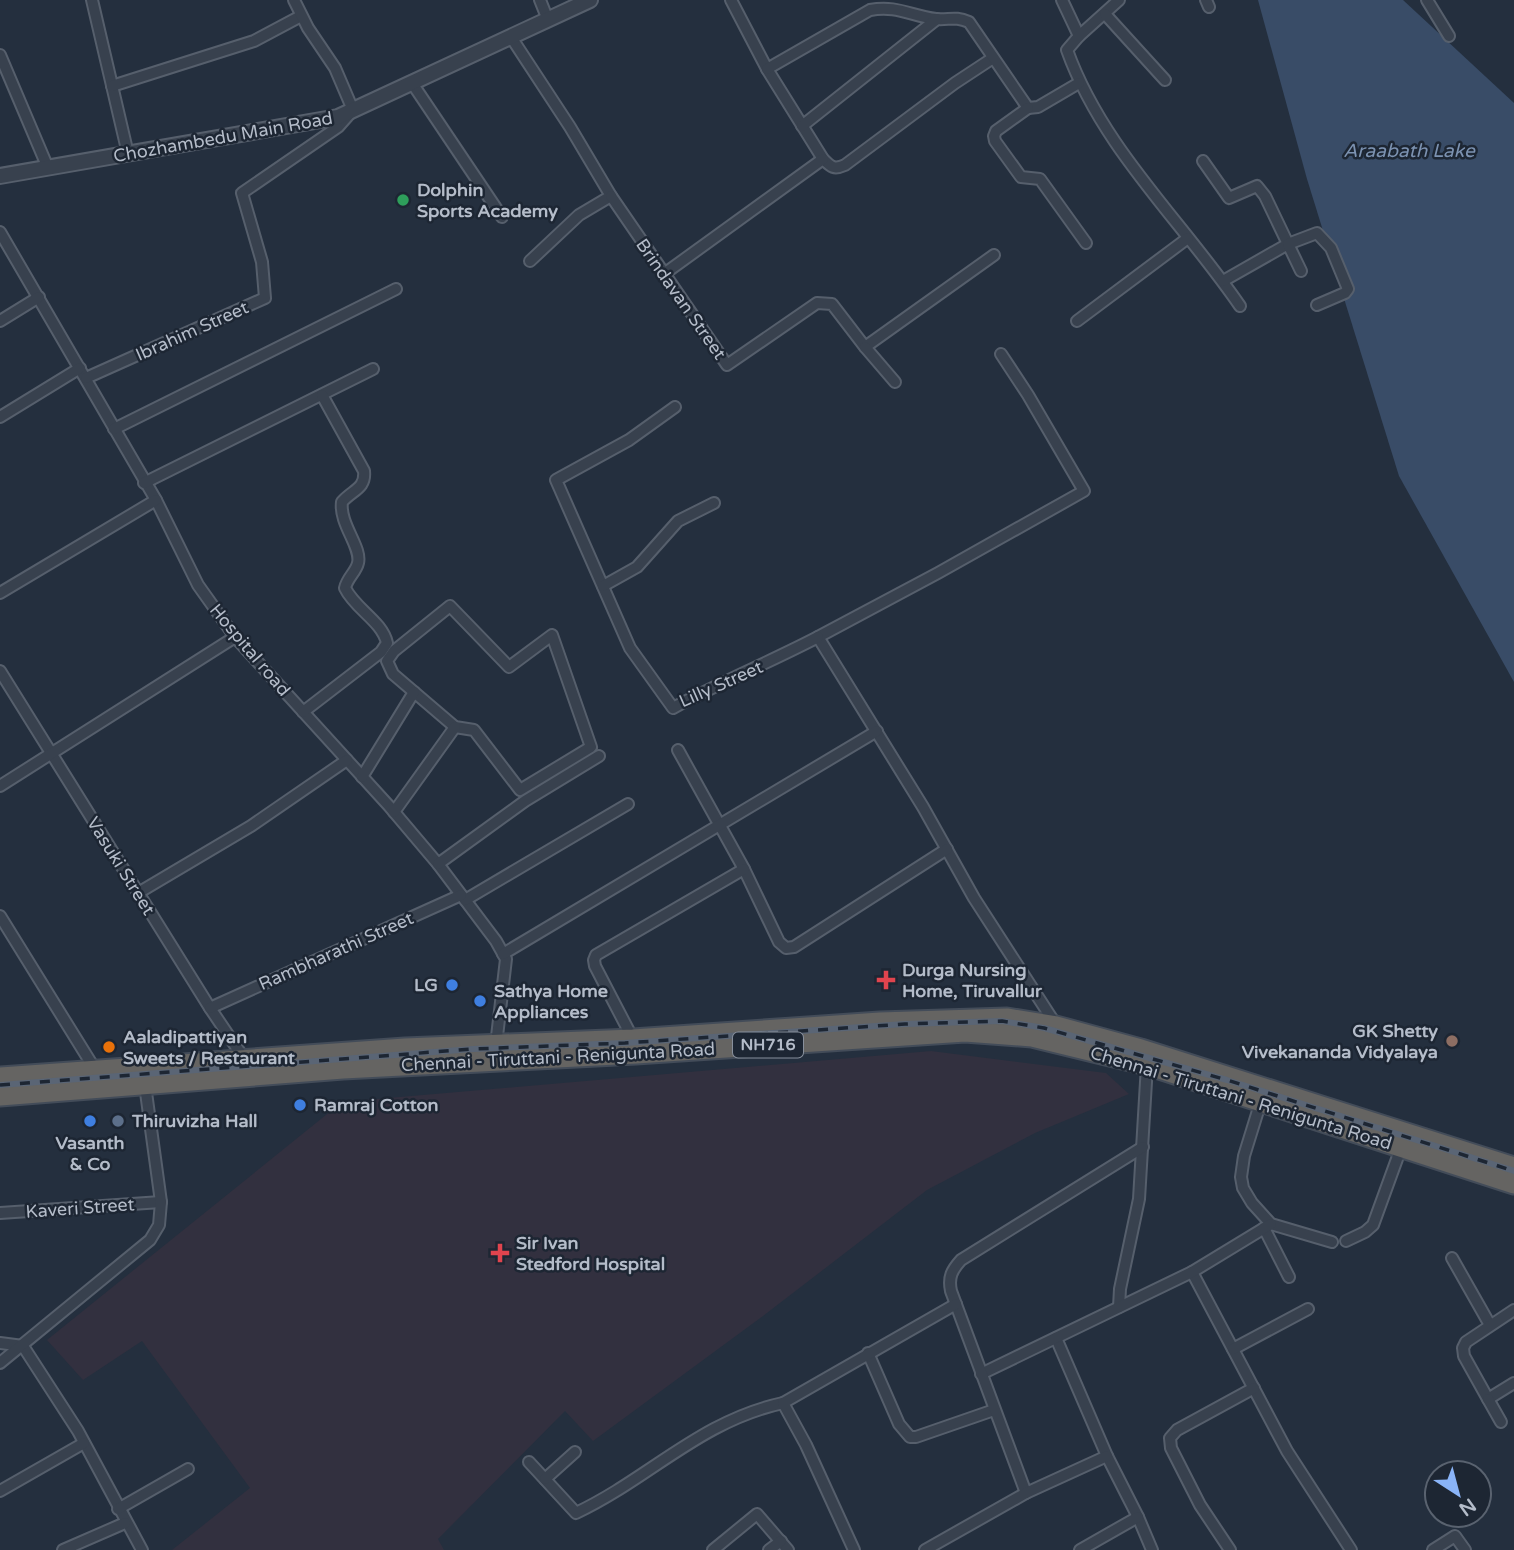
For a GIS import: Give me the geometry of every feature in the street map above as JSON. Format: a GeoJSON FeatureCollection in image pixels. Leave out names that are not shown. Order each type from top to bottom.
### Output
{"type":"FeatureCollection","features":[{"type":"Feature","properties":{"kind":"highway","name":"Chennai - Tiruttani - Renigunta Road"},"geometry":{"type":"LineString","coordinates":[[0,1077],[97,1080],[145,1085],[246,1068],[405,1048],[633,1039],[880,1022],[1007,1018],[1514,1184]]}},
{"type":"Feature","properties":{"kind":"highway","name":"Chennai - Tiruttani - Renigunta Road"},"geometry":{"type":"LineString","coordinates":[[0,1096],[97,1080],[246,1068],[343,1069],[636,1054],[965,1032],[1032,1037],[1054,1034],[1258,1085],[1514,1167]]}},
{"type":"Feature","properties":{"kind":"street"},"geometry":{"type":"LineString","coordinates":[[92,0],[128,154]]}},
{"type":"Feature","properties":{"kind":"street"},"geometry":{"type":"LineString","coordinates":[[293,0],[335,68],[353,110]]}},
{"type":"Feature","properties":{"kind":"street"},"geometry":{"type":"LineString","coordinates":[[540,0],[548,19]]}},
{"type":"Feature","properties":{"kind":"street","name":"Chozhambedu Main Road"},"geometry":{"type":"LineString","coordinates":[[0,176],[338,117],[590,0]]}},
{"type":"Feature","properties":{"kind":"street"},"geometry":{"type":"LineString","coordinates":[[732,0],[767,69],[822,159],[832,168],[845,165],[993,58]]}},
{"type":"Feature","properties":{"kind":"street"},"geometry":{"type":"LineString","coordinates":[[1062,0],[1079,36]]}},
{"type":"Feature","properties":{"kind":"street"},"geometry":{"type":"LineString","coordinates":[[1119,0],[1067,50],[1079,83],[1145,185],[1240,306]]}},
{"type":"Feature","properties":{"kind":"street"},"geometry":{"type":"LineString","coordinates":[[1427,0],[1449,36]]}},
{"type":"Feature","properties":{"kind":"street"},"geometry":{"type":"LineString","coordinates":[[767,69],[870,10],[885,7],[937,19],[957,17],[969,22],[1028,108]]}},
{"type":"Feature","properties":{"kind":"street"},"geometry":{"type":"LineString","coordinates":[[1105,14],[1165,80]]}},
{"type":"Feature","properties":{"kind":"street"},"geometry":{"type":"LineString","coordinates":[[112,86],[254,41],[302,16]]}},
{"type":"Feature","properties":{"kind":"street"},"geometry":{"type":"LineString","coordinates":[[802,126],[937,19]]}},
{"type":"Feature","properties":{"kind":"street","name":"Brindavan Street"},"geometry":{"type":"LineString","coordinates":[[511,37],[570,127],[611,197],[727,365],[817,303],[832,304],[865,347]]}},
{"type":"Feature","properties":{"kind":"street"},"geometry":{"type":"LineString","coordinates":[[0,55],[48,168]]}},
{"type":"Feature","properties":{"kind":"street"},"geometry":{"type":"LineString","coordinates":[[412,83],[502,217]]}},
{"type":"Feature","properties":{"kind":"street"},"geometry":{"type":"LineString","coordinates":[[1079,83],[1038,107],[1028,108],[993,136],[1019,176],[1025,179],[1040,179],[1086,243]]}},
{"type":"Feature","properties":{"kind":"street","name":"Ibrahim Street"},"geometry":{"type":"LineString","coordinates":[[83,373],[265,298],[262,262],[242,193],[338,127],[353,110]]}},
{"type":"Feature","properties":{"kind":"street"},"geometry":{"type":"LineString","coordinates":[[664,274],[822,159]]}},
{"type":"Feature","properties":{"kind":"street"},"geometry":{"type":"LineString","coordinates":[[1203,161],[1229,198],[1257,186],[1265,196],[1301,271]]}},
{"type":"Feature","properties":{"kind":"street"},"geometry":{"type":"LineString","coordinates":[[530,261],[579,215],[611,197]]}},
{"type":"Feature","properties":{"kind":"street","name":"Hospital road"},"geometry":{"type":"LineString","coordinates":[[0,232],[156,500],[198,585],[235,637],[438,863],[503,954]]}},
{"type":"Feature","properties":{"kind":"street"},"geometry":{"type":"LineString","coordinates":[[1223,281],[1288,244],[1317,233],[1331,248],[1348,289],[1345,293],[1317,305]]}},
{"type":"Feature","properties":{"kind":"street"},"geometry":{"type":"LineString","coordinates":[[1077,321],[1188,238]]}},
{"type":"Feature","properties":{"kind":"street"},"geometry":{"type":"LineString","coordinates":[[895,382],[865,347],[994,255]]}},
{"type":"Feature","properties":{"kind":"street"},"geometry":{"type":"LineString","coordinates":[[114,429],[396,289]]}},
{"type":"Feature","properties":{"kind":"street"},"geometry":{"type":"LineString","coordinates":[[0,321],[38,298]]}},
{"type":"Feature","properties":{"kind":"street"},"geometry":{"type":"LineString","coordinates":[[1001,354],[1084,491],[818,637],[877,731],[1054,1034]]}},
{"type":"Feature","properties":{"kind":"street"},"geometry":{"type":"LineString","coordinates":[[144,483],[373,369]]}},
{"type":"Feature","properties":{"kind":"street"},"geometry":{"type":"LineString","coordinates":[[0,417],[83,373]]}},
{"type":"Feature","properties":{"kind":"street"},"geometry":{"type":"LineString","coordinates":[[303,712],[381,652],[387,643],[383,632],[347,593],[346,584],[358,564],[358,553],[342,518],[342,502],[362,486],[365,480],[364,471],[322,395]]}},
{"type":"Feature","properties":{"kind":"street","name":"Lilly Street"},"geometry":{"type":"LineString","coordinates":[[675,407],[629,440],[556,480],[629,648],[673,708],[818,637]]}},
{"type":"Feature","properties":{"kind":"street"},"geometry":{"type":"LineString","coordinates":[[0,593],[156,500]]}},
{"type":"Feature","properties":{"kind":"street"},"geometry":{"type":"LineString","coordinates":[[603,586],[637,567],[678,521],[714,503]]}},
{"type":"Feature","properties":{"kind":"street"},"geometry":{"type":"LineString","coordinates":[[450,606],[509,667],[552,635],[591,747],[520,790],[474,730],[455,727],[393,674],[387,661],[394,652],[450,606]]}},
{"type":"Feature","properties":{"kind":"street"},"geometry":{"type":"LineString","coordinates":[[0,786],[235,637]]}},
{"type":"Feature","properties":{"kind":"street","name":"Vasuki Street"},"geometry":{"type":"LineString","coordinates":[[0,671],[246,1068]]}},
{"type":"Feature","properties":{"kind":"street"},"geometry":{"type":"LineString","coordinates":[[362,777],[414,692]]}},
{"type":"Feature","properties":{"kind":"street"},"geometry":{"type":"LineString","coordinates":[[394,812],[455,727]]}},
{"type":"Feature","properties":{"kind":"street"},"geometry":{"type":"LineString","coordinates":[[496,1045],[506,975],[506,959],[503,954],[877,731]]}},
{"type":"Feature","properties":{"kind":"street"},"geometry":{"type":"LineString","coordinates":[[678,750],[744,869],[779,942],[786,948],[794,947],[947,849]]}},
{"type":"Feature","properties":{"kind":"street"},"geometry":{"type":"LineString","coordinates":[[438,863],[526,801],[599,756]]}},
{"type":"Feature","properties":{"kind":"street"},"geometry":{"type":"LineString","coordinates":[[138,893],[251,825],[347,760]]}},
{"type":"Feature","properties":{"kind":"street","name":"Rambharathi Street"},"geometry":{"type":"LineString","coordinates":[[210,1008],[463,898],[628,804]]}},
{"type":"Feature","properties":{"kind":"street"},"geometry":{"type":"LineString","coordinates":[[633,1039],[595,966],[596,955],[744,869]]}},
{"type":"Feature","properties":{"kind":"street"},"geometry":{"type":"LineString","coordinates":[[0,916],[97,1080]]}},
{"type":"Feature","properties":{"kind":"street"},"geometry":{"type":"LineString","coordinates":[[1119,1307],[1120,1289],[1139,1199],[1147,1065]]}},
{"type":"Feature","properties":{"kind":"street"},"geometry":{"type":"LineString","coordinates":[[0,1363],[150,1240],[159,1225],[160,1202],[145,1085]]}},
{"type":"Feature","properties":{"kind":"street"},"geometry":{"type":"LineString","coordinates":[[1261,1101],[1244,1156],[1241,1177],[1247,1195],[1267,1226],[1289,1277]]}},
{"type":"Feature","properties":{"kind":"street"},"geometry":{"type":"LineString","coordinates":[[1026,1493],[956,1304],[949,1280],[952,1270],[961,1260],[1143,1147]]}},
{"type":"Feature","properties":{"kind":"street"},"geometry":{"type":"LineString","coordinates":[[1346,1241],[1366,1232],[1373,1225],[1401,1148]]}},
{"type":"Feature","properties":{"kind":"street","name":"Kaveri Street"},"geometry":{"type":"LineString","coordinates":[[0,1213],[160,1202]]}},
{"type":"Feature","properties":{"kind":"street"},"geometry":{"type":"LineString","coordinates":[[981,1374],[1192,1272],[1267,1226],[1332,1242]]}},
{"type":"Feature","properties":{"kind":"street"},"geometry":{"type":"LineString","coordinates":[[1452,1258],[1490,1325]]}},
{"type":"Feature","properties":{"kind":"street"},"geometry":{"type":"LineString","coordinates":[[1192,1272],[1287,1451],[1351,1550]]}},
{"type":"Feature","properties":{"kind":"street"},"geometry":{"type":"LineString","coordinates":[[529,1462],[573,1511],[578,1512],[718,1425],[740,1415],[783,1403],[956,1304]]}},
{"type":"Feature","properties":{"kind":"street"},"geometry":{"type":"LineString","coordinates":[[1233,1349],[1308,1309]]}},
{"type":"Feature","properties":{"kind":"street"},"geometry":{"type":"LineString","coordinates":[[1501,1422],[1464,1356],[1463,1348],[1466,1342],[1514,1310]]}},
{"type":"Feature","properties":{"kind":"street"},"geometry":{"type":"LineString","coordinates":[[1056,1338],[1107,1456],[1152,1550]]}},
{"type":"Feature","properties":{"kind":"street"},"geometry":{"type":"LineString","coordinates":[[0,1343],[23,1346]]}},
{"type":"Feature","properties":{"kind":"street"},"geometry":{"type":"LineString","coordinates":[[23,1346],[84,1443],[142,1550]]}},
{"type":"Feature","properties":{"kind":"street"},"geometry":{"type":"LineString","coordinates":[[868,1353],[899,1424],[911,1437],[994,1410]]}},
{"type":"Feature","properties":{"kind":"street"},"geometry":{"type":"LineString","coordinates":[[1488,1399],[1514,1383]]}},
{"type":"Feature","properties":{"kind":"street"},"geometry":{"type":"LineString","coordinates":[[1230,1550],[1200,1505],[1171,1448],[1170,1438],[1177,1430],[1254,1388]]}},
{"type":"Feature","properties":{"kind":"street"},"geometry":{"type":"LineString","coordinates":[[783,1403],[806,1445],[854,1550]]}},
{"type":"Feature","properties":{"kind":"street"},"geometry":{"type":"LineString","coordinates":[[0,1491],[84,1443]]}},
{"type":"Feature","properties":{"kind":"street"},"geometry":{"type":"LineString","coordinates":[[545,1479],[575,1452]]}},
{"type":"Feature","properties":{"kind":"street"},"geometry":{"type":"LineString","coordinates":[[925,1550],[1026,1493],[1107,1456]]}},
{"type":"Feature","properties":{"kind":"street"},"geometry":{"type":"LineString","coordinates":[[118,1509],[188,1469]]}},
{"type":"Feature","properties":{"kind":"street"},"geometry":{"type":"LineString","coordinates":[[713,1550],[757,1514],[785,1546],[769,1550]]}},
{"type":"Feature","properties":{"kind":"street"},"geometry":{"type":"LineString","coordinates":[[1080,1550],[1138,1517]]}},
{"type":"Feature","properties":{"kind":"street"},"geometry":{"type":"LineString","coordinates":[[63,1550],[125,1523]]}},
{"type":"Feature","properties":{"kind":"street"},"geometry":{"type":"LineString","coordinates":[[1433,1550],[1455,1536],[1465,1550]]}},
{"type":"Feature","properties":{"kind":"shaded area","name":"Sir Ivan Stedford Hospital"},"geometry":{"type":"Polygon","coordinates":[[[931,1051],[1106,1073],[1129,1094],[1035,1133],[927,1190],[763,1316],[593,1441],[565,1411],[438,1539],[444,1550],[172,1550],[250,1488],[142,1341],[83,1380],[47,1340],[342,1102],[931,1051]]]}},
{"type":"Feature","properties":{"kind":"water","name":"Araabath Lake"},"geometry":{"type":"Polygon","coordinates":[[[1258,0],[1403,0],[1514,103],[1514,682],[1399,476],[1307,179],[1258,0]]]}},
{"type":"Feature","properties":{"kind":"railway"},"geometry":{"type":"LineString","coordinates":[[0,1085],[473,1049],[625,1043],[905,1024],[1002,1021],[1044,1028],[1227,1080],[1514,1171]]}},
{"type":"Feature","properties":{"kind":"place","name":"Dolphin Sports Academy"},"geometry":{"type":"Point","coordinates":[403,200]}},
{"type":"Feature","properties":{"kind":"place","name":"Durga Nursing Home, Tiruvallur"},"geometry":{"type":"Point","coordinates":[886,980]}},
{"type":"Feature","properties":{"kind":"place","name":"LG"},"geometry":{"type":"Point","coordinates":[452,985]}},
{"type":"Feature","properties":{"kind":"place","name":"Sathya Home Appliances"},"geometry":{"type":"Point","coordinates":[480,1001]}},
{"type":"Feature","properties":{"kind":"place","name":"GK Shetty Vivekananda Vidyalaya"},"geometry":{"type":"Point","coordinates":[1452,1041]}},
{"type":"Feature","properties":{"kind":"place","name":"Aaladipattiyan Sweets / Restaurant"},"geometry":{"type":"Point","coordinates":[109,1047]}},
{"type":"Feature","properties":{"kind":"place","name":"Ramraj Cotton"},"geometry":{"type":"Point","coordinates":[300,1105]}},
{"type":"Feature","properties":{"kind":"place","name":"Vasanth & Co"},"geometry":{"type":"Point","coordinates":[90,1121]}},
{"type":"Feature","properties":{"kind":"place","name":"Thiruvizha Hall"},"geometry":{"type":"Point","coordinates":[118,1121]}},
{"type":"Feature","properties":{"kind":"place","name":"Sir Ivan Stedford Hospital"},"geometry":{"type":"Point","coordinates":[500,1253]}}]}
